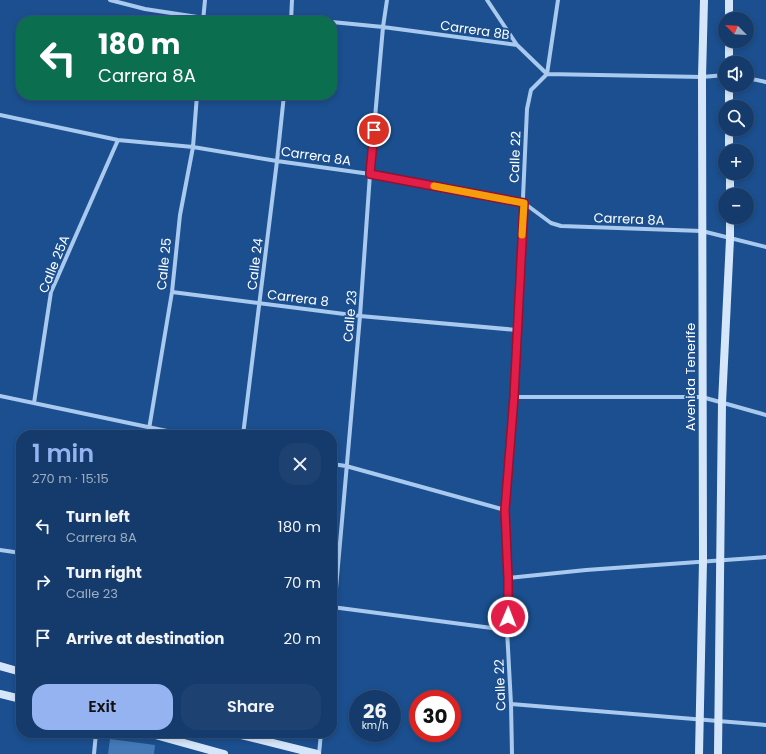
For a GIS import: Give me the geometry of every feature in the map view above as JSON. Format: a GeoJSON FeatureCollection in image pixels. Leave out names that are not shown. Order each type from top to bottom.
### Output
{"type":"FeatureCollection","features":[{"type":"Feature","properties":{"kind":"main road","name":"Avenida Tenerife"},"geometry":{"type":"LineString","coordinates":[[699,754],[702,561],[702,77],[704,0]]}},
{"type":"Feature","properties":{"kind":"main road"},"geometry":{"type":"LineString","coordinates":[[729,0],[729,12]]}},
{"type":"Feature","properties":{"kind":"main road"},"geometry":{"type":"LineString","coordinates":[[718,754],[722,403],[730,224]]}},
{"type":"Feature","properties":{"kind":"main road"},"geometry":{"type":"LineString","coordinates":[[0,666],[16,671]]}},
{"type":"Feature","properties":{"kind":"main road"},"geometry":{"type":"LineString","coordinates":[[0,694],[16,698]]}},
{"type":"Feature","properties":{"kind":"main road"},"geometry":{"type":"LineString","coordinates":[[164,738],[205,751],[224,754]]}},
{"type":"Feature","properties":{"kind":"main road"},"geometry":{"type":"LineString","coordinates":[[253,738],[318,754]]}},
{"type":"Feature","properties":{"kind":"street"},"geometry":{"type":"LineString","coordinates":[[110,0],[145,9],[186,16]]}},
{"type":"Feature","properties":{"kind":"street"},"geometry":{"type":"LineString","coordinates":[[203,16],[205,0]]}},
{"type":"Feature","properties":{"kind":"street"},"geometry":{"type":"LineString","coordinates":[[291,16],[292,0]]}},
{"type":"Feature","properties":{"kind":"street","name":"Calle 23"},"geometry":{"type":"LineString","coordinates":[[337,572],[360,316],[370,174],[383,27],[387,0]]}},
{"type":"Feature","properties":{"kind":"street"},"geometry":{"type":"LineString","coordinates":[[487,0],[517,46]]}},
{"type":"Feature","properties":{"kind":"street"},"geometry":{"type":"LineString","coordinates":[[558,0],[547,74],[702,77],[718,76]]}},
{"type":"Feature","properties":{"kind":"street","name":"Carrera 8B"},"geometry":{"type":"LineString","coordinates":[[337,22],[383,27],[517,46],[547,74]]}},
{"type":"Feature","properties":{"kind":"street","name":"Calle 22"},"geometry":{"type":"LineString","coordinates":[[512,754],[505,510],[514,397],[528,109],[531,90],[547,74]]}},
{"type":"Feature","properties":{"kind":"street"},"geometry":{"type":"LineString","coordinates":[[754,79],[766,82]]}},
{"type":"Feature","properties":{"kind":"street","name":"Calle 25"},"geometry":{"type":"LineString","coordinates":[[149,430],[172,292],[180,215],[193,147],[197,100]]}},
{"type":"Feature","properties":{"kind":"street","name":"Calle 24"},"geometry":{"type":"LineString","coordinates":[[244,430],[283,100]]}},
{"type":"Feature","properties":{"kind":"street","name":"Carrera 8A"},"geometry":{"type":"LineString","coordinates":[[0,115],[118,140],[193,147],[370,174],[524,203],[551,223],[561,226],[702,231],[766,247]]}},
{"type":"Feature","properties":{"kind":"street","name":"Calle 25A"},"geometry":{"type":"LineString","coordinates":[[34,404],[51,292],[118,140]]}},
{"type":"Feature","properties":{"kind":"street","name":"Carrera 8"},"geometry":{"type":"LineString","coordinates":[[172,292],[360,316],[517,330]]}},
{"type":"Feature","properties":{"kind":"street"},"geometry":{"type":"LineString","coordinates":[[0,396],[165,430]]}},
{"type":"Feature","properties":{"kind":"street"},"geometry":{"type":"LineString","coordinates":[[514,397],[702,397],[766,415]]}},
{"type":"Feature","properties":{"kind":"street"},"geometry":{"type":"LineString","coordinates":[[337,465],[505,510]]}},
{"type":"Feature","properties":{"kind":"street"},"geometry":{"type":"LineString","coordinates":[[0,550],[16,552]]}},
{"type":"Feature","properties":{"kind":"street"},"geometry":{"type":"LineString","coordinates":[[508,578],[586,570],[766,557]]}},
{"type":"Feature","properties":{"kind":"street"},"geometry":{"type":"LineString","coordinates":[[337,607],[508,630]]}},
{"type":"Feature","properties":{"kind":"street"},"geometry":{"type":"LineString","coordinates":[[511,704],[766,725]]}},
{"type":"Feature","properties":{"kind":"street"},"geometry":{"type":"LineString","coordinates":[[94,754],[96,738]]}},
{"type":"Feature","properties":{"kind":"street"},"geometry":{"type":"LineString","coordinates":[[318,754],[320,738]]}},
{"type":"Feature","properties":{"kind":"building"},"geometry":{"type":"Polygon","coordinates":[[[110,739],[155,745],[154,754],[108,754],[110,739]]]}},
{"type":"Feature","properties":{"kind":"slow traffic"},"geometry":{"type":"LineString","coordinates":[[434,186],[524,203],[522,235]]}},
{"type":"Feature","properties":{"kind":"route"},"geometry":{"type":"LineString","coordinates":[[374,130],[370,174],[524,203],[514,397],[505,510],[508,617]]}}]}
